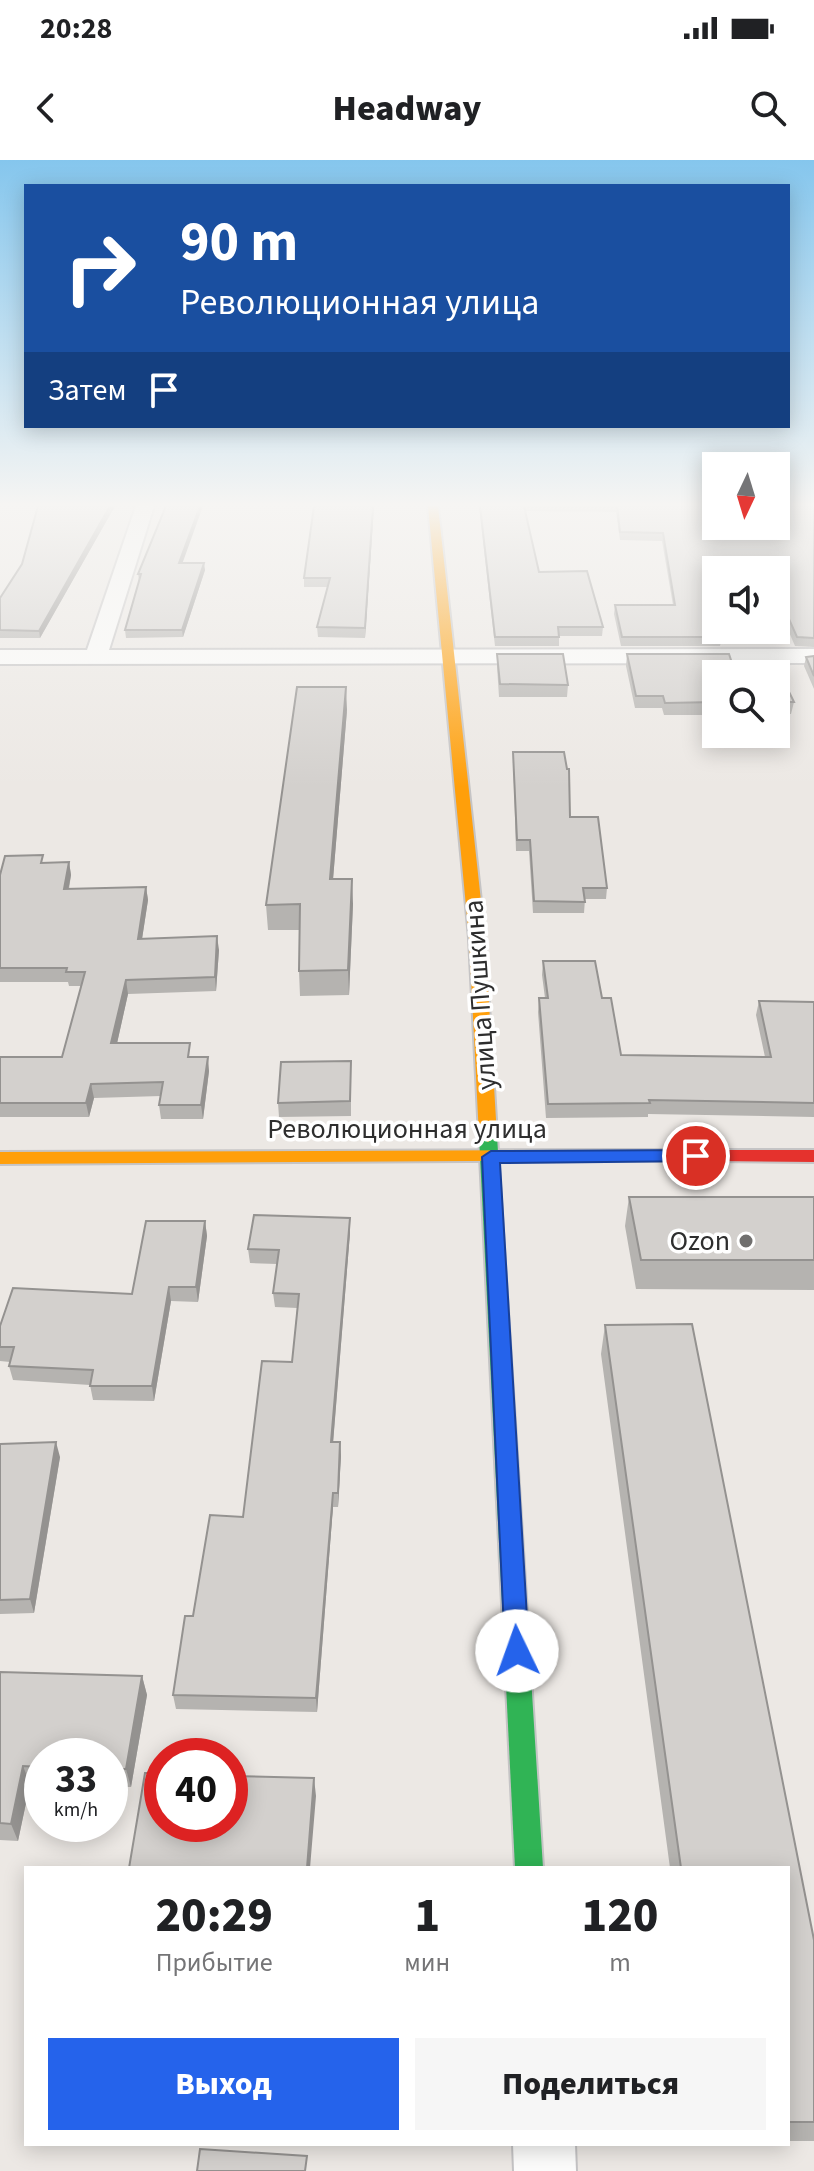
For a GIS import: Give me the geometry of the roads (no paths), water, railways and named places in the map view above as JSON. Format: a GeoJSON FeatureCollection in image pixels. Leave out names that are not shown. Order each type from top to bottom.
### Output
{"type":"FeatureCollection","features":[{"type":"Feature","properties":{"kind":"street"},"geometry":{"type":"LineString","coordinates":[[96,656],[114,600]]}},
{"type":"Feature","properties":{"kind":"street","name":"улица Пушкина"},"geometry":{"type":"LineString","coordinates":[[444,600],[477,938],[529,1866]]}},
{"type":"Feature","properties":{"kind":"street"},"geometry":{"type":"LineString","coordinates":[[0,657],[814,656]]}},
{"type":"Feature","properties":{"kind":"street","name":"Революционная улица"},"geometry":{"type":"LineString","coordinates":[[0,1158],[814,1156]]}},
{"type":"Feature","properties":{"kind":"street"},"geometry":{"type":"LineString","coordinates":[[544,2146],[545,2171]]}},
{"type":"Feature","properties":{"kind":"place","name":"Ozon"},"geometry":{"type":"Point","coordinates":[746,1241]}}]}
